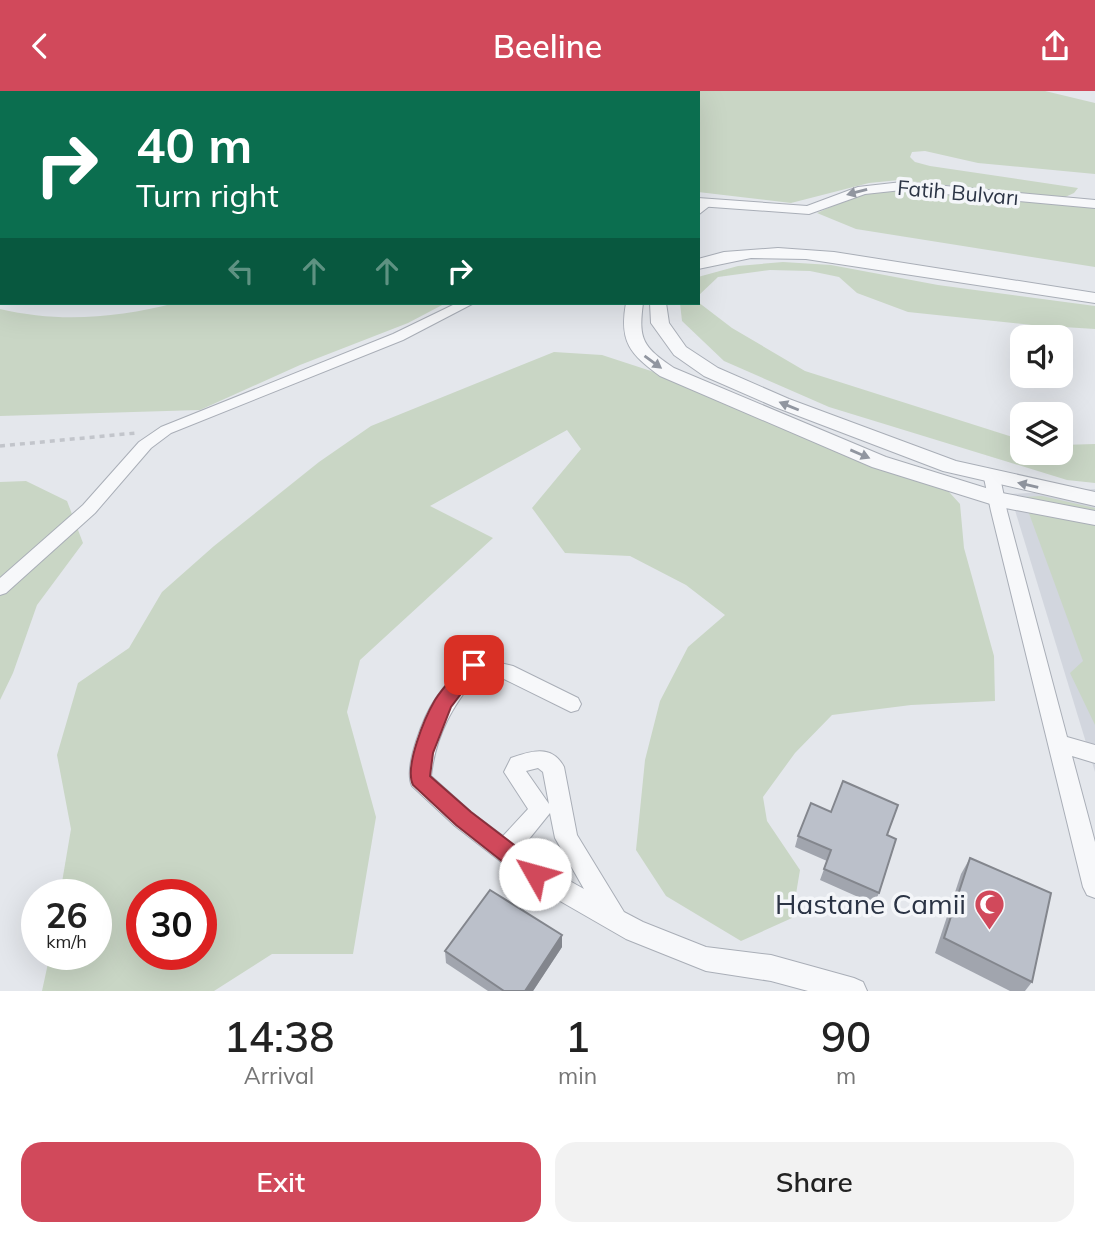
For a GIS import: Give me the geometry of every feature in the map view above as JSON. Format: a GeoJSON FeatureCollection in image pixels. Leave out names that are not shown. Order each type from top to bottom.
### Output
{"type":"FeatureCollection","features":[{"type":"Feature","properties":{"kind":"street","name":"Fatih Bulvarı"},"geometry":{"type":"LineString","coordinates":[[701,206],[809,210],[863,190],[902,186],[1095,204]]}},
{"type":"Feature","properties":{"kind":"street"},"geometry":{"type":"LineString","coordinates":[[700,247],[724,243],[790,247],[1095,290]]}},
{"type":"Feature","properties":{"kind":"street"},"geometry":{"type":"LineString","coordinates":[[700,264],[756,253],[795,254],[853,260],[1095,298]]}},
{"type":"Feature","properties":{"kind":"street"},"geometry":{"type":"LineString","coordinates":[[0,588],[89,509],[145,445],[166,430],[398,337],[463,305]]}},
{"type":"Feature","properties":{"kind":"street"},"geometry":{"type":"LineString","coordinates":[[635,305],[630,326],[639,352],[667,372],[879,462],[997,488],[1095,518]]}},
{"type":"Feature","properties":{"kind":"street"},"geometry":{"type":"LineString","coordinates":[[658,305],[660,323],[680,351],[711,372],[871,438],[950,466],[997,488],[1095,499]]}},
{"type":"Feature","properties":{"kind":"street"},"geometry":{"type":"LineString","coordinates":[[997,488],[1095,887]]}},
{"type":"Feature","properties":{"kind":"street"},"geometry":{"type":"LineString","coordinates":[[571,704],[506,671],[474,665],[443,703],[423,753],[420,779],[535,874],[635,931],[706,959],[771,968],[854,991]]}},
{"type":"Feature","properties":{"kind":"street"},"geometry":{"type":"LineString","coordinates":[[1059,744],[1095,754]]}},
{"type":"Feature","properties":{"kind":"street"},"geometry":{"type":"LineString","coordinates":[[505,851],[540,811],[538,802],[525,789],[515,772],[519,764],[541,758],[553,767],[566,838],[615,919]]}},
{"type":"Feature","properties":{"kind":"path"},"geometry":{"type":"LineString","coordinates":[[0,446],[166,430]]}},
{"type":"Feature","properties":{"kind":"shaded area"},"geometry":{"type":"Polygon","coordinates":[[[1095,489],[1095,772],[1010,494],[1095,489]]]}},
{"type":"Feature","properties":{"kind":"green space"},"geometry":{"type":"Polygon","coordinates":[[[700,91],[1045,91],[1095,103],[1095,174],[978,163],[925,151],[912,152],[910,157],[915,162],[930,166],[1078,188],[1063,198],[899,180],[869,183],[791,203],[700,192],[700,91]]]}},
{"type":"Feature","properties":{"kind":"green space"},"geometry":{"type":"Polygon","coordinates":[[[890,187],[1095,205],[1095,267],[856,229],[817,213],[855,196],[890,187]]]}},
{"type":"Feature","properties":{"kind":"green space"},"geometry":{"type":"Polygon","coordinates":[[[783,262],[831,265],[938,285],[1095,306],[1095,329],[908,312],[857,293],[839,277],[810,271],[770,270],[718,277],[700,294],[700,276],[738,266],[783,262]]]}},
{"type":"Feature","properties":{"kind":"green space"},"geometry":{"type":"Polygon","coordinates":[[[700,304],[732,328],[805,371],[1010,436],[1010,463],[829,407],[724,361],[682,321],[680,305],[700,304]]]}},
{"type":"Feature","properties":{"kind":"green space"},"geometry":{"type":"Polygon","coordinates":[[[165,305],[442,305],[408,323],[300,365],[200,410],[0,416],[0,309],[66,317],[131,312],[165,305]]]}},
{"type":"Feature","properties":{"kind":"green space"},"geometry":{"type":"Polygon","coordinates":[[[554,352],[602,355],[651,371],[740,408],[940,482],[960,504],[964,548],[994,656],[995,701],[911,705],[832,715],[795,753],[763,797],[767,821],[800,870],[792,918],[741,941],[666,896],[636,850],[645,760],[660,701],[688,647],[725,615],[686,585],[630,556],[565,553],[532,508],[581,449],[567,430],[430,506],[493,538],[360,660],[347,712],[376,817],[353,954],[272,954],[214,991],[42,991],[47,970],[112,970],[112,879],[63,879],[71,829],[57,755],[78,683],[129,648],[162,592],[214,546],[319,462],[371,426],[554,352]]]}},
{"type":"Feature","properties":{"kind":"green space"},"geometry":{"type":"Polygon","coordinates":[[[1095,444],[1095,483],[1067,480],[1018,465],[1073,465],[1073,445],[1095,444]]]}},
{"type":"Feature","properties":{"kind":"green space"},"geometry":{"type":"Polygon","coordinates":[[[26,481],[67,501],[83,543],[37,605],[13,673],[0,700],[0,482],[26,481]]]}},
{"type":"Feature","properties":{"kind":"green space"},"geometry":{"type":"Polygon","coordinates":[[[1042,496],[1095,508],[1095,725],[1070,673],[1083,661],[1023,497],[1042,496]]]}},
{"type":"Feature","properties":{"kind":"building"},"geometry":{"type":"Polygon","coordinates":[[[843,781],[898,805],[887,835],[896,839],[879,893],[824,869],[831,850],[798,836],[811,803],[831,812],[843,781]]]}},
{"type":"Feature","properties":{"kind":"building","name":"Hastane Camii"},"geometry":{"type":"Polygon","coordinates":[[[970,858],[1051,893],[1032,982],[944,938],[970,858]]]}},
{"type":"Feature","properties":{"kind":"building"},"geometry":{"type":"Polygon","coordinates":[[[490,890],[562,935],[525,991],[504,991],[445,951],[490,890]]]}},
{"type":"Feature","properties":{"kind":"place","name":"Hastane Camii"},"geometry":{"type":"Point","coordinates":[989,931]}},
{"type":"Feature","properties":{"kind":"route"},"geometry":{"type":"LineString","coordinates":[[474,665],[443,703],[423,753],[420,779],[463,819],[535,874]]}}]}
